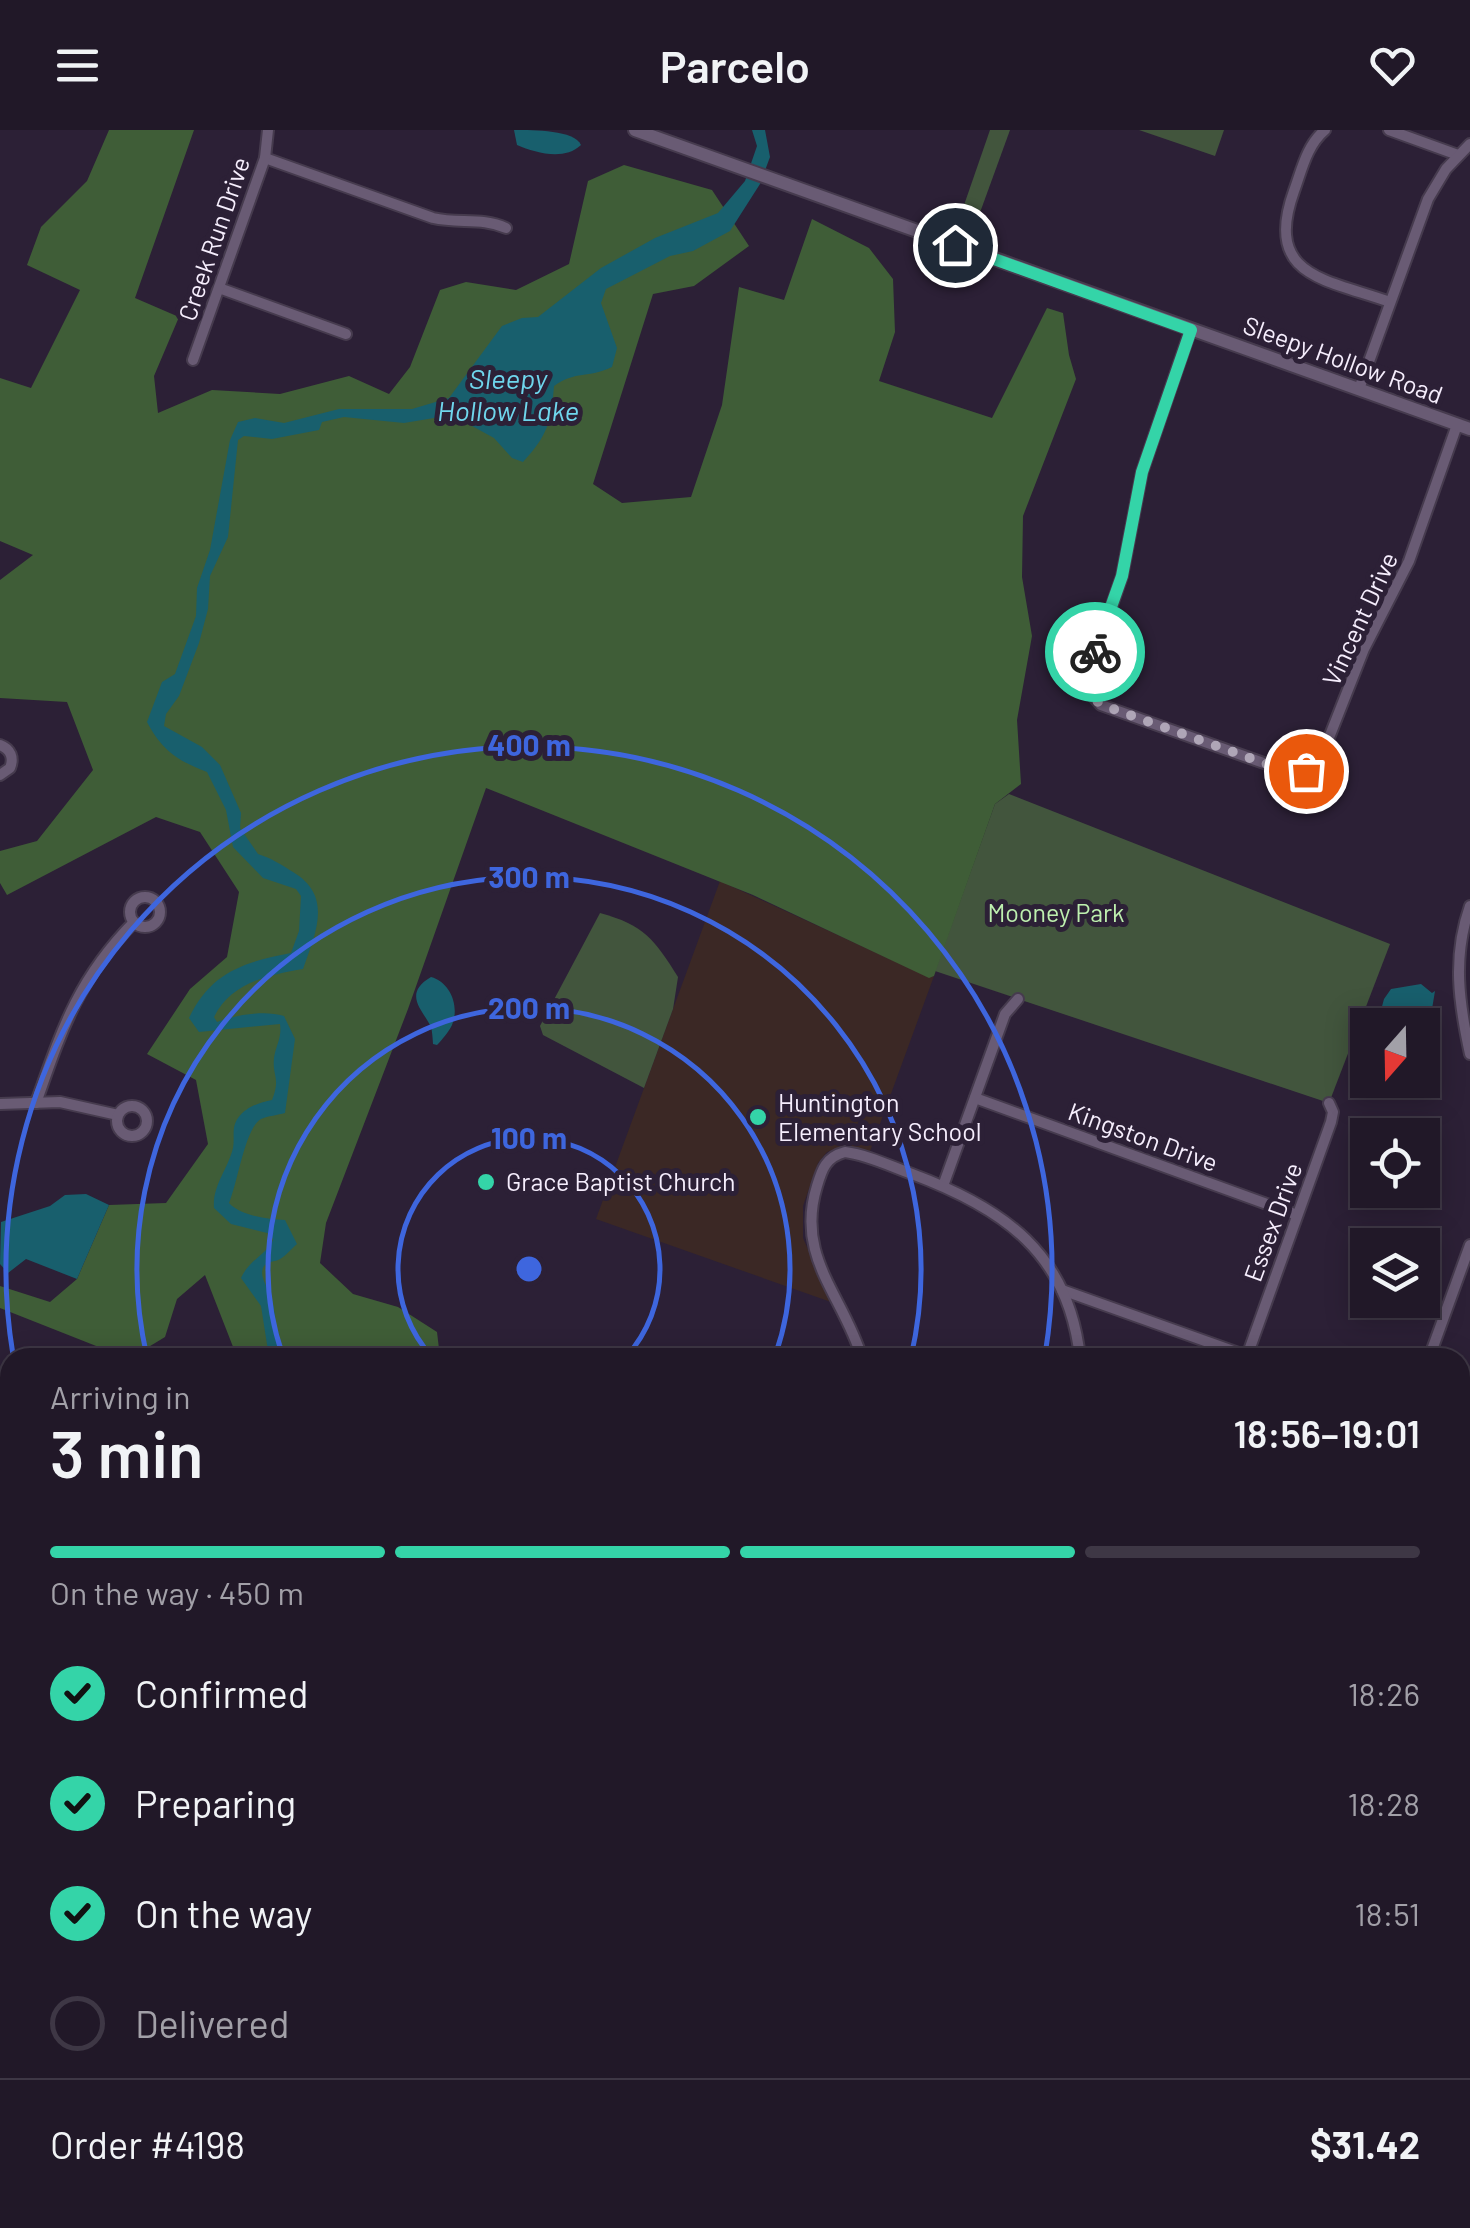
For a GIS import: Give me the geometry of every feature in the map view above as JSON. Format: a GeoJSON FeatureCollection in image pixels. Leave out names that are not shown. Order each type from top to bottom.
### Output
{"type":"FeatureCollection","features":[{"type":"Feature","properties":{"kind":"street","name":"Creek Run Drive"},"geometry":{"type":"LineString","coordinates":[[193,360],[264,158],[268,130]]}},
{"type":"Feature","properties":{"kind":"street","name":"Sleepy Hollow Road"},"geometry":{"type":"LineString","coordinates":[[635,130],[1464,427]]}},
{"type":"Feature","properties":{"kind":"street"},"geometry":{"type":"LineString","coordinates":[[1325,130],[1309,149],[1285,215],[1286,245],[1296,262],[1312,274],[1390,302]]}},
{"type":"Feature","properties":{"kind":"street"},"geometry":{"type":"LineString","coordinates":[[1389,130],[1458,155]]}},
{"type":"Feature","properties":{"kind":"street"},"geometry":{"type":"LineString","coordinates":[[1358,389],[1428,199],[1470,144]]}},
{"type":"Feature","properties":{"kind":"street"},"geometry":{"type":"LineString","coordinates":[[264,158],[433,218],[452,222],[484,220],[506,228]]}},
{"type":"Feature","properties":{"kind":"street"},"geometry":{"type":"LineString","coordinates":[[219,288],[346,334]]}},
{"type":"Feature","properties":{"kind":"street","name":"Vincent Drive"},"geometry":{"type":"LineString","coordinates":[[1191,330],[1142,472],[1126,562],[1086,677],[1090,693],[1102,705],[1197,740],[1289,772],[1306,771],[1319,762],[1364,649],[1409,561],[1464,427]]}},
{"type":"Feature","properties":{"kind":"street"},"geometry":{"type":"LineString","coordinates":[[0,745],[11,754],[12,764],[0,775]]}},
{"type":"Feature","properties":{"kind":"street"},"geometry":{"type":"LineString","coordinates":[[1470,906],[1460,1003],[1470,1054]]}},
{"type":"Feature","properties":{"kind":"street"},"geometry":{"type":"LineString","coordinates":[[36,1102],[82,987],[134,922]]}},
{"type":"Feature","properties":{"kind":"street"},"geometry":{"type":"LineString","coordinates":[[942,1186],[1005,1014],[1018,999]]}},
{"type":"Feature","properties":{"kind":"street","name":"Kingston Drive"},"geometry":{"type":"LineString","coordinates":[[974,1098],[1297,1215]]}},
{"type":"Feature","properties":{"kind":"street","name":"Essex Drive"},"geometry":{"type":"LineString","coordinates":[[1252,1348],[1332,1119],[1329,1103]]}},
{"type":"Feature","properties":{"kind":"street"},"geometry":{"type":"LineString","coordinates":[[0,1104],[82,1105],[118,1115]]}},
{"type":"Feature","properties":{"kind":"street"},"geometry":{"type":"LineString","coordinates":[[858,1348],[810,1239],[810,1216],[824,1166],[831,1157],[850,1152],[981,1203],[1012,1224],[1044,1259],[1062,1290],[1078,1348]]}},
{"type":"Feature","properties":{"kind":"street"},"geometry":{"type":"LineString","coordinates":[[1433,1348],[1470,1245]]}},
{"type":"Feature","properties":{"kind":"street"},"geometry":{"type":"LineString","coordinates":[[1062,1290],[1224,1348]]}},
{"type":"Feature","properties":{"kind":"shaded area"},"geometry":{"type":"Polygon","coordinates":[[[109,130],[194,130],[135,298],[179,317],[154,376],[158,413],[212,390],[280,394],[349,376],[389,394],[410,367],[440,290],[466,282],[516,290],[569,264],[588,181],[624,165],[712,190],[749,246],[694,286],[653,294],[593,484],[622,503],[691,497],[722,405],[739,287],[784,300],[812,219],[869,248],[893,279],[895,332],[879,381],[992,418],[1047,308],[1063,313],[1076,379],[1023,516],[1022,577],[1032,636],[1017,720],[1021,784],[995,804],[934,976],[929,978],[753,895],[486,788],[408,1009],[326,1223],[320,1263],[353,1294],[398,1307],[437,1332],[439,1348],[233,1348],[205,1275],[177,1299],[165,1337],[147,1348],[101,1348],[0,1308],[0,1286],[50,1302],[77,1279],[109,1205],[166,1203],[208,1144],[196,1080],[147,1054],[190,989],[227,957],[239,892],[200,832],[156,817],[7,895],[0,883],[0,851],[37,841],[93,770],[67,702],[0,698],[0,580],[33,555],[0,541],[0,378],[31,388],[80,290],[27,265],[41,227],[87,181],[109,130]]]}},
{"type":"Feature","properties":{"kind":"shaded area","name":"Huntington Elementary School"},"geometry":{"type":"Polygon","coordinates":[[[720,881],[934,976],[869,1154],[846,1145],[827,1152],[818,1163],[803,1206],[803,1238],[831,1302],[596,1219],[720,881]]]}},
{"type":"Feature","properties":{"kind":"green space"},"geometry":{"type":"Polygon","coordinates":[[[990,130],[1010,130],[970,240],[954,234],[990,130]]]}},
{"type":"Feature","properties":{"kind":"green space"},"geometry":{"type":"Polygon","coordinates":[[[1139,130],[1224,130],[1215,156],[1139,130]]]}},
{"type":"Feature","properties":{"kind":"green space","name":"Mooney Park"},"geometry":{"type":"Polygon","coordinates":[[[1009,794],[1390,944],[1365,1008],[1350,1008],[1350,1048],[1329,1103],[935,971],[995,804],[1009,794]]]}},
{"type":"Feature","properties":{"kind":"green space"},"geometry":{"type":"Polygon","coordinates":[[[600,913],[646,935],[678,977],[673,1009],[644,1088],[543,1035],[540,1026],[600,913]]]}},
{"type":"Feature","properties":{"kind":"water"},"geometry":{"type":"Polygon","coordinates":[[[514,130],[571,136],[581,145],[566,153],[541,153],[517,145],[514,130]]]}},
{"type":"Feature","properties":{"kind":"water","name":"Sleepy Hollow Lake"},"geometry":{"type":"Polygon","coordinates":[[[752,130],[765,130],[770,157],[760,184],[730,231],[606,289],[601,303],[617,348],[612,367],[554,386],[547,427],[523,462],[512,458],[494,438],[452,415],[404,423],[344,417],[322,422],[319,430],[272,439],[244,436],[238,440],[228,537],[210,576],[208,609],[199,643],[164,726],[202,747],[220,765],[241,813],[240,828],[258,854],[293,872],[313,892],[317,903],[316,928],[303,969],[251,982],[230,996],[214,1017],[217,1022],[250,1014],[284,1016],[295,1039],[285,1113],[255,1124],[229,1203],[247,1214],[285,1220],[297,1244],[262,1270],[282,1348],[268,1348],[261,1306],[241,1278],[270,1245],[271,1234],[231,1224],[214,1208],[214,1200],[233,1148],[238,1118],[249,1108],[272,1100],[280,1024],[199,1032],[189,1018],[208,990],[231,972],[258,960],[291,953],[299,931],[301,896],[296,889],[263,878],[233,847],[226,810],[207,772],[171,753],[147,722],[162,682],[175,674],[196,616],[197,588],[210,550],[230,440],[238,422],[255,418],[284,423],[339,409],[412,409],[449,398],[502,326],[538,317],[601,268],[655,238],[718,213],[745,181],[757,146],[752,130]]]}},
{"type":"Feature","properties":{"kind":"water"},"geometry":{"type":"Polygon","coordinates":[[[431,977],[448,989],[455,1010],[451,1027],[437,1045],[433,1044],[431,1027],[416,996],[422,983],[431,977]]]}},
{"type":"Feature","properties":{"kind":"water"},"geometry":{"type":"Polygon","coordinates":[[[1421,984],[1432,993],[1435,991],[1432,1008],[1382,1008],[1391,989],[1421,984]]]}},
{"type":"Feature","properties":{"kind":"water"},"geometry":{"type":"Polygon","coordinates":[[[86,1194],[109,1205],[77,1279],[26,1259],[8,1273],[0,1264],[1,1222],[50,1206],[65,1195],[86,1194]]]}},
{"type":"Feature","properties":{"kind":"way so far"},"geometry":{"type":"LineString","coordinates":[[1095,652],[1087,685],[1094,700],[1102,705],[1289,772],[1306,771]]}},
{"type":"Feature","properties":{"kind":"place","name":"Huntington Elementary School"},"geometry":{"type":"Point","coordinates":[758,1117]}},
{"type":"Feature","properties":{"kind":"place","name":"Grace Baptist Church"},"geometry":{"type":"Point","coordinates":[486,1182]}},
{"type":"Feature","properties":{"kind":"route"},"geometry":{"type":"LineString","coordinates":[[955,245],[1191,330],[1142,472],[1122,576],[1095,652]]}}]}
